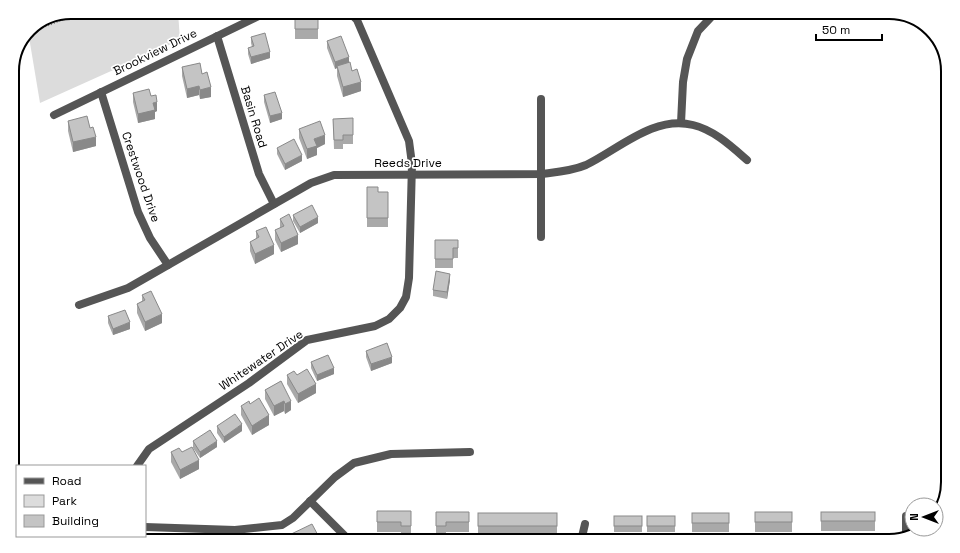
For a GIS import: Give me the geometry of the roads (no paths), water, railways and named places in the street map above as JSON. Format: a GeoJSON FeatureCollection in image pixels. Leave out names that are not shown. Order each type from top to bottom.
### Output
{"type":"FeatureCollection","features":[{"type":"Feature","properties":{"kind":"street","name":"Brookview Drive"},"geometry":{"type":"LineString","coordinates":[[54,115],[252,19]]}},
{"type":"Feature","properties":{"kind":"street"},"geometry":{"type":"LineString","coordinates":[[356,19],[409,141],[412,175]]}},
{"type":"Feature","properties":{"kind":"street"},"geometry":{"type":"LineString","coordinates":[[681,123],[682,82],[687,59],[698,31],[709,19]]}},
{"type":"Feature","properties":{"kind":"street","name":"Basin Road"},"geometry":{"type":"LineString","coordinates":[[217,36],[259,174],[274,204]]}},
{"type":"Feature","properties":{"kind":"street","name":"Crestwood Drive"},"geometry":{"type":"LineString","coordinates":[[101,92],[138,212],[150,238],[168,265]]}},
{"type":"Feature","properties":{"kind":"street"},"geometry":{"type":"LineString","coordinates":[[541,99],[541,237]]}},
{"type":"Feature","properties":{"kind":"street","name":"Reeds Drive"},"geometry":{"type":"LineString","coordinates":[[79,305],[128,288],[311,183],[334,175],[541,174],[567,171],[586,165],[654,128],[681,123],[694,125],[711,133],[728,144],[746,160]]}},
{"type":"Feature","properties":{"kind":"street","name":"Whitewater Drive"},"geometry":{"type":"LineString","coordinates":[[138,465],[149,449],[249,383],[307,340],[375,326],[389,319],[400,308],[406,297],[409,278],[412,175]]}},
{"type":"Feature","properties":{"kind":"street"},"geometry":{"type":"LineString","coordinates":[[146,527],[235,530],[282,525],[293,518],[335,477],[354,463],[391,454],[470,452]]}},
{"type":"Feature","properties":{"kind":"street"},"geometry":{"type":"LineString","coordinates":[[310,501],[343,534]]}},
{"type":"Feature","properties":{"kind":"street"},"geometry":{"type":"LineString","coordinates":[[583,534],[585,524]]}}]}
